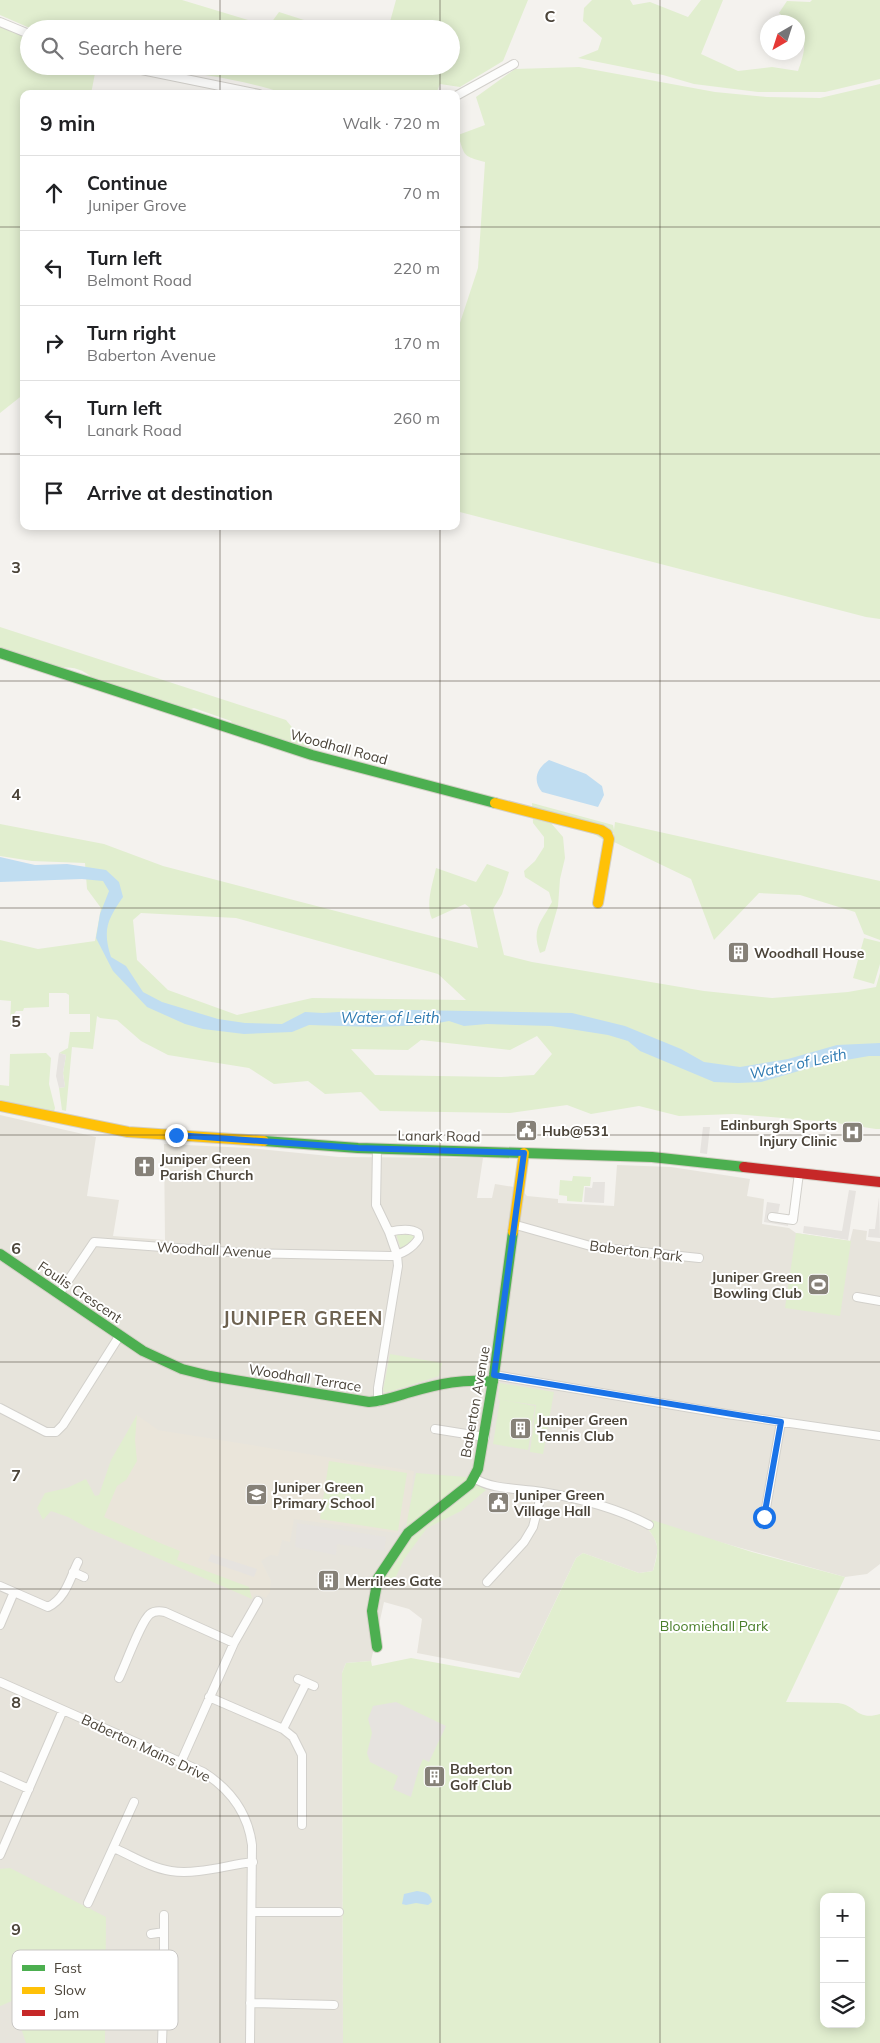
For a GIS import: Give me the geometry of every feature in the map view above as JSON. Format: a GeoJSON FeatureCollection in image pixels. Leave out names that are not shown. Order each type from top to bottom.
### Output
{"type":"FeatureCollection","features":[{"type":"Feature","properties":{"kind":"street"},"geometry":{"type":"LineString","coordinates":[[0,22],[20,30]]}},
{"type":"Feature","properties":{"kind":"street"},"geometry":{"type":"LineString","coordinates":[[460,94],[514,64]]}},
{"type":"Feature","properties":{"kind":"street"},"geometry":{"type":"LineString","coordinates":[[171,75],[240,90]]}},
{"type":"Feature","properties":{"kind":"street","name":"Woodhall Road"},"geometry":{"type":"LineString","coordinates":[[0,654],[312,755],[601,830],[607,834],[609,840],[598,903]]}},
{"type":"Feature","properties":{"kind":"street","name":"Lanark Road"},"geometry":{"type":"LineString","coordinates":[[0,1106],[128,1132],[377,1148],[652,1157],[880,1182]]}},
{"type":"Feature","properties":{"kind":"street"},"geometry":{"type":"LineString","coordinates":[[377,1148],[376,1205],[389,1232],[397,1255],[398,1266],[378,1388],[378,1402]]}},
{"type":"Feature","properties":{"kind":"street","name":"Baberton Avenue"},"geometry":{"type":"LineString","coordinates":[[377,1647],[372,1611],[376,1585],[382,1572],[408,1533],[436,1509],[458,1494],[474,1478],[478,1469],[494,1378],[516,1225],[524,1153]]}},
{"type":"Feature","properties":{"kind":"street"},"geometry":{"type":"LineString","coordinates":[[772,1217],[793,1220],[799,1173]]}},
{"type":"Feature","properties":{"kind":"street","name":"Baberton Park"},"geometry":{"type":"LineString","coordinates":[[516,1225],[594,1247],[699,1258]]}},
{"type":"Feature","properties":{"kind":"street"},"geometry":{"type":"LineString","coordinates":[[389,1232],[395,1230],[413,1231],[419,1236],[416,1243],[397,1255]]}},
{"type":"Feature","properties":{"kind":"street","name":"Woodhall Avenue"},"geometry":{"type":"LineString","coordinates":[[59,1294],[91,1245],[98,1242],[244,1253],[397,1255]]}},
{"type":"Feature","properties":{"kind":"street","name":"Foulis Crescent"},"geometry":{"type":"LineString","coordinates":[[0,1254],[120,1335]]}},
{"type":"Feature","properties":{"kind":"street"},"geometry":{"type":"LineString","coordinates":[[857,1297],[880,1301]]}},
{"type":"Feature","properties":{"kind":"street"},"geometry":{"type":"LineString","coordinates":[[0,1408],[46,1432],[56,1432],[63,1425],[120,1335]]}},
{"type":"Feature","properties":{"kind":"street","name":"Woodhall Terrace"},"geometry":{"type":"LineString","coordinates":[[120,1335],[155,1358],[196,1373],[378,1402],[436,1385],[494,1378]]}},
{"type":"Feature","properties":{"kind":"street"},"geometry":{"type":"LineString","coordinates":[[494,1378],[880,1436]]}},
{"type":"Feature","properties":{"kind":"street"},"geometry":{"type":"LineString","coordinates":[[763,1526],[781,1422]]}},
{"type":"Feature","properties":{"kind":"street"},"geometry":{"type":"LineString","coordinates":[[435,1429],[485,1437]]}},
{"type":"Feature","properties":{"kind":"street"},"geometry":{"type":"LineString","coordinates":[[474,1478],[486,1484],[542,1492],[628,1514],[649,1526]]}},
{"type":"Feature","properties":{"kind":"street"},"geometry":{"type":"LineString","coordinates":[[487,1582],[524,1542],[533,1528],[542,1492]]}},
{"type":"Feature","properties":{"kind":"street"},"geometry":{"type":"LineString","coordinates":[[0,1586],[48,1606],[56,1603],[62,1597],[78,1562]]}},
{"type":"Feature","properties":{"kind":"street"},"geometry":{"type":"LineString","coordinates":[[73,1572],[84,1577]]}},
{"type":"Feature","properties":{"kind":"street"},"geometry":{"type":"LineString","coordinates":[[0,1625],[14,1592]]}},
{"type":"Feature","properties":{"kind":"street"},"geometry":{"type":"LineString","coordinates":[[181,1762],[234,1643],[258,1601]]}},
{"type":"Feature","properties":{"kind":"street"},"geometry":{"type":"LineString","coordinates":[[119,1678],[143,1623],[150,1614],[165,1612],[234,1643]]}},
{"type":"Feature","properties":{"kind":"street"},"geometry":{"type":"LineString","coordinates":[[298,1679],[314,1686]]}},
{"type":"Feature","properties":{"kind":"street","name":"Baberton Mains Drive"},"geometry":{"type":"LineString","coordinates":[[0,1682],[181,1762],[214,1779],[236,1802],[250,1830],[253,1862],[250,2043]]}},
{"type":"Feature","properties":{"kind":"street"},"geometry":{"type":"LineString","coordinates":[[283,1729],[306,1683]]}},
{"type":"Feature","properties":{"kind":"street"},"geometry":{"type":"LineString","coordinates":[[209,1697],[283,1729],[293,1737],[302,1755],[302,1825]]}},
{"type":"Feature","properties":{"kind":"street"},"geometry":{"type":"LineString","coordinates":[[0,1854],[63,1710]]}},
{"type":"Feature","properties":{"kind":"street"},"geometry":{"type":"LineString","coordinates":[[0,1776],[29,1789]]}},
{"type":"Feature","properties":{"kind":"street"},"geometry":{"type":"LineString","coordinates":[[88,1903],[134,1809]]}},
{"type":"Feature","properties":{"kind":"street"},"geometry":{"type":"LineString","coordinates":[[301,1814],[311,1814]]}},
{"type":"Feature","properties":{"kind":"street"},"geometry":{"type":"LineString","coordinates":[[114,1848],[161,1869],[173,1871],[194,1871],[253,1862]]}},
{"type":"Feature","properties":{"kind":"street"},"geometry":{"type":"LineString","coordinates":[[252,1912],[339,1912]]}},
{"type":"Feature","properties":{"kind":"street"},"geometry":{"type":"LineString","coordinates":[[330,1912],[330,1921]]}},
{"type":"Feature","properties":{"kind":"street"},"geometry":{"type":"LineString","coordinates":[[164,1915],[164,1950]]}},
{"type":"Feature","properties":{"kind":"street"},"geometry":{"type":"LineString","coordinates":[[151,1934],[164,1932]]}},
{"type":"Feature","properties":{"kind":"street"},"geometry":{"type":"LineString","coordinates":[[250,2003],[334,2005]]}},
{"type":"Feature","properties":{"kind":"street"},"geometry":{"type":"LineString","coordinates":[[323,2014],[324,2005]]}},
{"type":"Feature","properties":{"kind":"street"},"geometry":{"type":"LineString","coordinates":[[162,2030],[162,2043]]}},
{"type":"Feature","properties":{"kind":"shaded area"},"geometry":{"type":"Polygon","coordinates":[[[59,1053],[66,1055],[63,1073],[65,1087],[59,1088],[56,1076],[59,1053]]]}},
{"type":"Feature","properties":{"kind":"shaded area"},"geometry":{"type":"Polygon","coordinates":[[[0,1115],[96,1137],[87,1196],[119,1200],[113,1236],[165,1240],[164,1144],[248,1148],[339,1157],[483,1158],[477,1198],[492,1198],[495,1184],[520,1188],[527,1196],[558,1199],[558,1203],[614,1206],[617,1165],[671,1167],[750,1179],[747,1196],[764,1199],[762,1224],[789,1228],[796,1233],[850,1241],[853,1229],[867,1231],[866,1240],[880,1242],[880,1564],[867,1574],[845,1577],[716,1541],[648,1529],[654,1537],[658,1549],[653,1571],[639,1573],[583,1553],[576,1558],[521,1673],[417,1653],[422,1619],[409,1609],[384,1602],[371,1661],[346,1663],[342,1673],[343,2043],[0,2043],[0,1115]]]}},
{"type":"Feature","properties":{"kind":"shaded area"},"geometry":{"type":"Polygon","coordinates":[[[703,1127],[710,1127],[707,1154],[700,1153],[703,1127]]]}},
{"type":"Feature","properties":{"kind":"shaded area"},"geometry":{"type":"Polygon","coordinates":[[[593,1182],[605,1182],[604,1203],[584,1202],[585,1187],[592,1188],[593,1182]]]}},
{"type":"Feature","properties":{"kind":"shaded area"},"geometry":{"type":"Polygon","coordinates":[[[849,1190],[856,1191],[848,1240],[803,1233],[804,1226],[842,1231],[849,1190]]]}},
{"type":"Feature","properties":{"kind":"shaded area"},"geometry":{"type":"Polygon","coordinates":[[[879,1197],[880,1238],[868,1237],[869,1229],[875,1229],[879,1197]]]}},
{"type":"Feature","properties":{"kind":"shaded area"},"geometry":{"type":"Polygon","coordinates":[[[767,1202],[780,1204],[778,1214],[790,1216],[788,1226],[764,1222],[767,1202]]]}},
{"type":"Feature","properties":{"kind":"shaded area","name":"Juniper Green Primary School"},"geometry":{"type":"Polygon","coordinates":[[[137,1415],[158,1430],[414,1471],[408,1519],[397,1533],[294,1519],[290,1542],[282,1540],[278,1556],[270,1555],[261,1561],[271,1581],[270,1592],[266,1598],[255,1594],[252,1599],[88,1528],[137,1415]]]}},
{"type":"Feature","properties":{"kind":"shaded area"},"geometry":{"type":"Polygon","coordinates":[[[297,1523],[386,1537],[384,1551],[337,1544],[336,1555],[295,1547],[297,1523]]]}},
{"type":"Feature","properties":{"kind":"shaded area"},"geometry":{"type":"Polygon","coordinates":[[[211,1554],[257,1569],[254,1577],[208,1561],[211,1554]]]}},
{"type":"Feature","properties":{"kind":"shaded area"},"geometry":{"type":"Polygon","coordinates":[[[396,1702],[446,1726],[429,1762],[423,1759],[411,1797],[393,1789],[398,1776],[370,1762],[367,1753],[372,1733],[368,1719],[373,1706],[396,1702]]]}},
{"type":"Feature","properties":{"kind":"green space"},"geometry":{"type":"Polygon","coordinates":[[[0,0],[182,0],[248,20],[20,20],[20,24],[0,15],[0,0]]]}},
{"type":"Feature","properties":{"kind":"green space"},"geometry":{"type":"Polygon","coordinates":[[[396,0],[528,0],[503,61],[460,87],[440,84],[438,90],[274,90],[204,75],[460,75],[460,20],[390,20],[396,0]]]}},
{"type":"Feature","properties":{"kind":"green space"},"geometry":{"type":"Polygon","coordinates":[[[592,0],[630,0],[633,5],[650,2],[688,17],[701,0],[723,0],[701,54],[738,71],[772,67],[798,71],[801,60],[805,60],[805,15],[781,15],[779,13],[787,1],[880,0],[880,79],[825,92],[758,92],[694,84],[663,75],[578,58],[598,50],[602,38],[583,21],[584,8],[592,0]]]}},
{"type":"Feature","properties":{"kind":"green space"},"geometry":{"type":"Polygon","coordinates":[[[279,12],[304,20],[273,20],[279,12]]]}},
{"type":"Feature","properties":{"kind":"green space"},"geometry":{"type":"Polygon","coordinates":[[[0,26],[20,35],[20,75],[95,75],[92,90],[20,90],[20,397],[0,413],[0,26]]]}},
{"type":"Feature","properties":{"kind":"green space"},"geometry":{"type":"Polygon","coordinates":[[[579,67],[715,92],[767,97],[820,98],[880,84],[880,619],[866,617],[460,512],[460,323],[478,268],[485,162],[469,157],[464,152],[460,142],[460,134],[485,125],[476,97],[515,69],[579,67]]]}},
{"type":"Feature","properties":{"kind":"green space"},"geometry":{"type":"Polygon","coordinates":[[[0,627],[286,720],[300,737],[312,741],[309,748],[234,726],[231,721],[194,708],[188,710],[94,680],[80,670],[62,668],[0,649],[0,627]]]}},
{"type":"Feature","properties":{"kind":"green space"},"geometry":{"type":"Polygon","coordinates":[[[532,803],[613,825],[614,830],[615,822],[880,881],[880,940],[864,934],[855,912],[800,895],[759,893],[714,940],[691,879],[614,842],[614,833],[602,839],[580,825],[551,823],[563,837],[565,858],[560,879],[558,906],[545,951],[540,953],[537,944],[538,926],[552,902],[549,892],[525,877],[524,871],[535,861],[544,847],[544,837],[533,823],[532,803]]]}},
{"type":"Feature","properties":{"kind":"green space"},"geometry":{"type":"Polygon","coordinates":[[[0,824],[104,844],[163,866],[478,948],[470,908],[465,904],[432,919],[429,900],[436,868],[476,882],[487,864],[509,872],[502,894],[493,909],[504,955],[532,962],[704,991],[772,998],[848,992],[876,987],[880,973],[880,1129],[830,1122],[734,1114],[679,1116],[639,1106],[591,1114],[567,1105],[510,1113],[380,1111],[361,1092],[325,1094],[308,1081],[274,1084],[249,1068],[168,1055],[141,1041],[117,1020],[97,1016],[93,1049],[72,1047],[66,1111],[62,1110],[59,1088],[65,1087],[63,1073],[66,1055],[59,1053],[68,1048],[70,1032],[90,1032],[90,1014],[69,1014],[69,995],[66,993],[49,993],[49,1007],[24,1008],[23,1011],[16,1011],[14,1014],[14,1025],[10,1025],[11,1001],[0,1000],[0,940],[38,949],[95,941],[101,908],[87,889],[85,863],[32,861],[0,856],[0,824]],[[141,913],[133,920],[137,960],[168,990],[237,1015],[312,998],[466,1000],[438,974],[236,918],[141,913]],[[537,1036],[510,1050],[421,1040],[408,1050],[351,1049],[375,1075],[501,1077],[534,1075],[552,1054],[537,1036]]]}},
{"type":"Feature","properties":{"kind":"green space"},"geometry":{"type":"Polygon","coordinates":[[[864,938],[880,942],[880,964],[874,984],[853,978],[864,938]]]}},
{"type":"Feature","properties":{"kind":"green space"},"geometry":{"type":"Polygon","coordinates":[[[46,1053],[51,1058],[49,1084],[55,1108],[53,1115],[0,1110],[0,1085],[9,1086],[10,1054],[46,1053]]]}},
{"type":"Feature","properties":{"kind":"green space"},"geometry":{"type":"Polygon","coordinates":[[[573,1176],[591,1177],[590,1186],[584,1186],[582,1202],[567,1201],[567,1196],[559,1195],[560,1180],[572,1181],[573,1176]]]}},
{"type":"Feature","properties":{"kind":"green space"},"geometry":{"type":"Polygon","coordinates":[[[396,1233],[413,1234],[415,1239],[401,1250],[396,1233]]]}},
{"type":"Feature","properties":{"kind":"green space","name":"Juniper Green Bowling Club"},"geometry":{"type":"Polygon","coordinates":[[[796,1233],[851,1241],[840,1316],[785,1308],[796,1233]]]}},
{"type":"Feature","properties":{"kind":"green space"},"geometry":{"type":"Polygon","coordinates":[[[390,1354],[442,1363],[439,1376],[385,1393],[383,1390],[390,1354]]]}},
{"type":"Feature","properties":{"kind":"green space","name":"Juniper Green Tennis Club"},"geometry":{"type":"Polygon","coordinates":[[[500,1383],[554,1392],[543,1454],[530,1452],[536,1405],[502,1400],[535,1406],[528,1450],[493,1444],[500,1400],[498,1399],[500,1383]]]}},
{"type":"Feature","properties":{"kind":"green space"},"geometry":{"type":"Polygon","coordinates":[[[137,1415],[135,1440],[137,1461],[126,1480],[117,1486],[104,1517],[180,1551],[177,1560],[249,1587],[252,1599],[88,1528],[68,1517],[51,1511],[43,1520],[37,1508],[45,1493],[67,1488],[86,1479],[95,1496],[99,1495],[111,1460],[137,1415]]]}},
{"type":"Feature","properties":{"kind":"green space"},"geometry":{"type":"Polygon","coordinates":[[[329,1461],[407,1473],[398,1531],[320,1519],[329,1461]]]}},
{"type":"Feature","properties":{"kind":"green space"},"geometry":{"type":"Polygon","coordinates":[[[416,1473],[466,1477],[486,1490],[461,1511],[427,1528],[404,1559],[394,1581],[387,1583],[378,1575],[406,1527],[416,1473]]]}},
{"type":"Feature","properties":{"kind":"green space","name":"Bloomiehall Park"},"geometry":{"type":"Polygon","coordinates":[[[652,1520],[752,1552],[845,1577],[786,1702],[838,1703],[844,1704],[866,1716],[880,1714],[880,2043],[343,2043],[342,1673],[346,1663],[371,1661],[372,1666],[411,1658],[519,1678],[576,1558],[583,1553],[639,1573],[653,1571],[657,1544],[648,1529],[652,1520]]]}},
{"type":"Feature","properties":{"kind":"green space"},"geometry":{"type":"Polygon","coordinates":[[[10,1868],[106,1917],[106,1950],[12,1950],[12,2001],[0,2006],[0,1869],[10,1868]]]}},
{"type":"Feature","properties":{"kind":"green space"},"geometry":{"type":"Polygon","coordinates":[[[22,2030],[105,2030],[105,2043],[26,2043],[22,2030]]]}},
{"type":"Feature","properties":{"kind":"water"},"geometry":{"type":"Polygon","coordinates":[[[549,760],[586,774],[602,786],[604,795],[598,807],[542,792],[537,783],[537,774],[541,767],[549,760]]]}},
{"type":"Feature","properties":{"kind":"water","name":"Water of Leith"},"geometry":{"type":"Polygon","coordinates":[[[0,857],[35,865],[67,864],[106,870],[119,882],[123,897],[110,918],[108,925],[107,939],[111,957],[126,966],[143,992],[162,1002],[218,1019],[245,1023],[282,1024],[305,1012],[413,1010],[572,1013],[625,1026],[681,1049],[704,1062],[740,1067],[788,1059],[837,1045],[880,1043],[880,1056],[869,1056],[823,1064],[761,1082],[738,1083],[714,1082],[640,1051],[628,1041],[608,1035],[551,1026],[487,1024],[464,1026],[449,1021],[427,1025],[375,1027],[309,1025],[292,1032],[244,1034],[203,1029],[185,1024],[147,1007],[113,971],[96,938],[100,914],[109,891],[103,881],[82,879],[0,882],[0,857]]]}},
{"type":"Feature","properties":{"kind":"water"},"geometry":{"type":"Polygon","coordinates":[[[417,1891],[427,1894],[432,1902],[428,1905],[416,1903],[402,1904],[404,1894],[417,1891]]]}},
{"type":"Feature","properties":{"kind":"traffic: fast"},"geometry":{"type":"LineString","coordinates":[[0,653],[312,755],[495,803]]}},
{"type":"Feature","properties":{"kind":"traffic: fast"},"geometry":{"type":"LineString","coordinates":[[264,1141],[358,1148],[652,1157],[744,1167]]}},
{"type":"Feature","properties":{"kind":"traffic: fast"},"geometry":{"type":"LineString","coordinates":[[377,1647],[372,1611],[378,1578],[408,1533],[470,1484],[478,1469],[494,1375],[513,1232]]}},
{"type":"Feature","properties":{"kind":"traffic: fast"},"geometry":{"type":"LineString","coordinates":[[0,1254],[143,1351],[182,1369],[210,1376],[369,1402],[431,1386],[472,1381],[493,1382]]}},
{"type":"Feature","properties":{"kind":"traffic: slow"},"geometry":{"type":"LineString","coordinates":[[495,803],[601,830],[607,834],[609,839],[598,903]]}},
{"type":"Feature","properties":{"kind":"traffic: slow"},"geometry":{"type":"LineString","coordinates":[[0,1106],[128,1132],[264,1141]]}},
{"type":"Feature","properties":{"kind":"traffic: slow"},"geometry":{"type":"LineString","coordinates":[[513,1232],[524,1153]]}},
{"type":"Feature","properties":{"kind":"traffic: jam"},"geometry":{"type":"LineString","coordinates":[[744,1167],[880,1182]]}},
{"type":"Feature","properties":{"kind":"place","name":"Woodhall House"},"geometry":{"type":"Point","coordinates":[738,953]}},
{"type":"Feature","properties":{"kind":"place","name":"Hub@531"},"geometry":{"type":"Point","coordinates":[526,1131]}},
{"type":"Feature","properties":{"kind":"place","name":"Edinburgh Sports Injury Clinic"},"geometry":{"type":"Point","coordinates":[853,1133]}},
{"type":"Feature","properties":{"kind":"place","name":"Juniper Green Parish Church"},"geometry":{"type":"Point","coordinates":[144,1167]}},
{"type":"Feature","properties":{"kind":"place","name":"Juniper Green Bowling Club"},"geometry":{"type":"Point","coordinates":[818,1285]}},
{"type":"Feature","properties":{"kind":"place","name":"Juniper Green Tennis Club"},"geometry":{"type":"Point","coordinates":[521,1428]}},
{"type":"Feature","properties":{"kind":"place","name":"Juniper Green Primary School"},"geometry":{"type":"Point","coordinates":[257,1495]}},
{"type":"Feature","properties":{"kind":"place","name":"Juniper Green Village Hall"},"geometry":{"type":"Point","coordinates":[498,1503]}},
{"type":"Feature","properties":{"kind":"place","name":"Merrilees Gate"},"geometry":{"type":"Point","coordinates":[329,1581]}},
{"type":"Feature","properties":{"kind":"place","name":"Baberton Golf Club"},"geometry":{"type":"Point","coordinates":[434,1777]}},
{"type":"Feature","properties":{"kind":"district","name":"JUNIPER GREEN"},"geometry":{"type":"Point","coordinates":[303,1318]}},
{"type":"Feature","properties":{"kind":"route"},"geometry":{"type":"LineString","coordinates":[[176,1135],[358,1148],[524,1153],[516,1225],[494,1375],[539,1384],[781,1422],[764,1517]]}}]}
